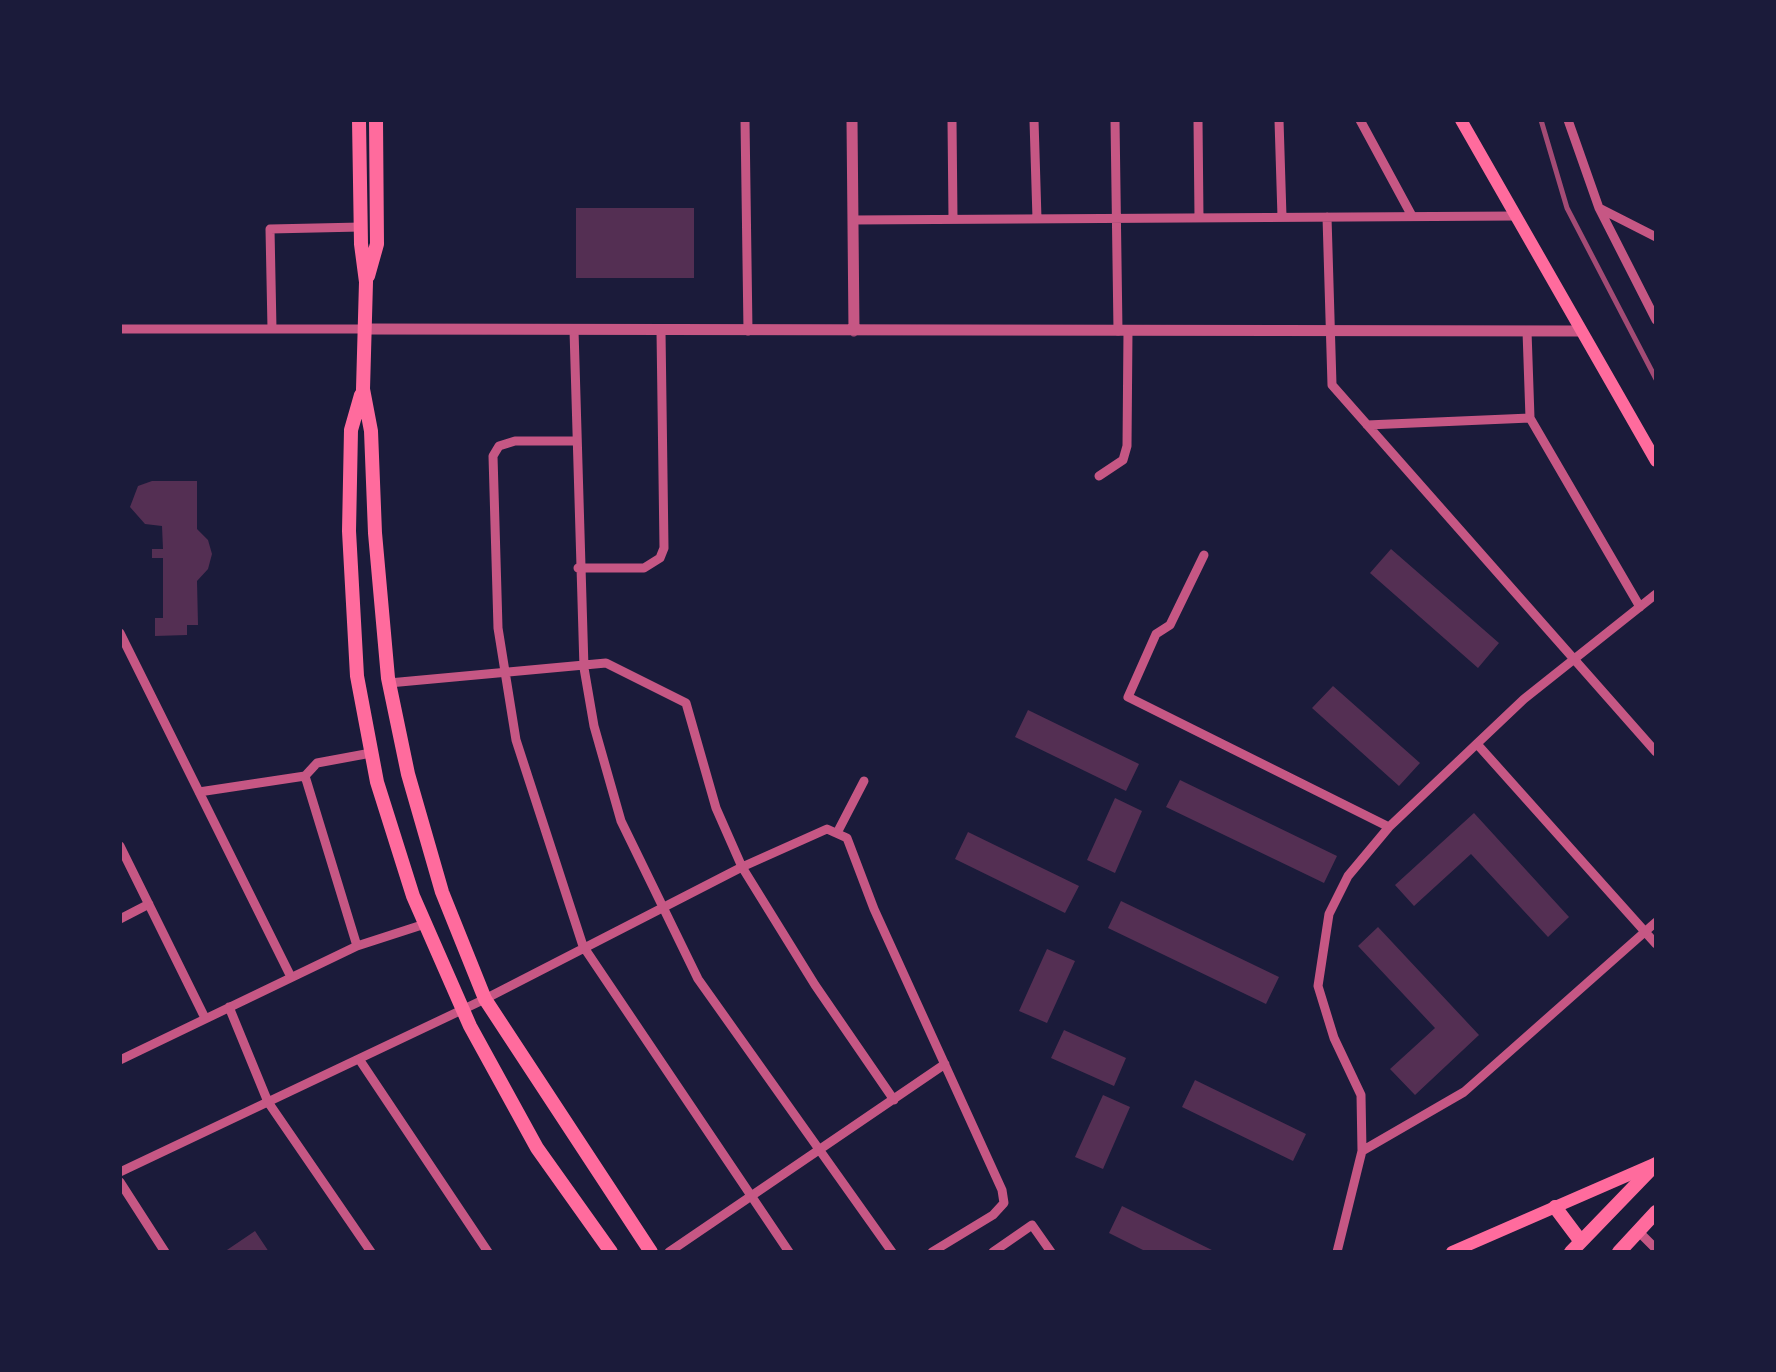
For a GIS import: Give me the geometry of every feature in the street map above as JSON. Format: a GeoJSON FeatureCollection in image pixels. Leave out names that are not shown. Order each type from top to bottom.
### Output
{"type":"FeatureCollection","features":[{"type":"Feature","properties":{"kind":"main road"},"geometry":{"type":"LineString","coordinates":[[360,120],[366,282],[362,389],[351,430],[349,532],[356,676],[377,782],[425,924],[463,1009],[537,1148],[611,1252]]}},
{"type":"Feature","properties":{"kind":"main road"},"geometry":{"type":"LineString","coordinates":[[366,282],[377,244],[376,120]]}},
{"type":"Feature","properties":{"kind":"main road"},"geometry":{"type":"LineString","coordinates":[[1463,120],[1656,460]]}},
{"type":"Feature","properties":{"kind":"main road"},"geometry":{"type":"LineString","coordinates":[[362,389],[371,431],[375,533],[389,683],[424,834],[485,999],[651,1252]]}},
{"type":"Feature","properties":{"kind":"main road"},"geometry":{"type":"LineString","coordinates":[[1452,1252],[1656,1164]]}},
{"type":"Feature","properties":{"kind":"main road"},"geometry":{"type":"LineString","coordinates":[[1554,1207],[1575,1246],[1656,1164]]}},
{"type":"Feature","properties":{"kind":"main road"},"geometry":{"type":"LineString","coordinates":[[1619,1252],[1656,1212]]}},
{"type":"Feature","properties":{"kind":"street"},"geometry":{"type":"LineString","coordinates":[[745,120],[748,331]]}},
{"type":"Feature","properties":{"kind":"street"},"geometry":{"type":"LineString","coordinates":[[852,120],[854,331]]}},
{"type":"Feature","properties":{"kind":"street"},"geometry":{"type":"LineString","coordinates":[[952,120],[952,220]]}},
{"type":"Feature","properties":{"kind":"street"},"geometry":{"type":"LineString","coordinates":[[1034,120],[1036,219]]}},
{"type":"Feature","properties":{"kind":"street"},"geometry":{"type":"LineString","coordinates":[[1100,476],[1123,460],[1126,446],[1115,120]]}},
{"type":"Feature","properties":{"kind":"street"},"geometry":{"type":"LineString","coordinates":[[1198,120],[1199,218]]}},
{"type":"Feature","properties":{"kind":"street"},"geometry":{"type":"LineString","coordinates":[[1279,120],[1282,218]]}},
{"type":"Feature","properties":{"kind":"street"},"geometry":{"type":"LineString","coordinates":[[1360,120],[1412,216]]}},
{"type":"Feature","properties":{"kind":"street"},"geometry":{"type":"LineString","coordinates":[[1568,120],[1600,208],[1656,320]]}},
{"type":"Feature","properties":{"kind":"street"},"geometry":{"type":"LineString","coordinates":[[1600,208],[1656,237]]}},
{"type":"Feature","properties":{"kind":"street"},"geometry":{"type":"LineString","coordinates":[[853,220],[1516,216]]}},
{"type":"Feature","properties":{"kind":"street"},"geometry":{"type":"LineString","coordinates":[[1328,217],[1332,385],[1656,752]]}},
{"type":"Feature","properties":{"kind":"street"},"geometry":{"type":"LineString","coordinates":[[272,329],[270,229],[361,227]]}},
{"type":"Feature","properties":{"kind":"street"},"geometry":{"type":"LineString","coordinates":[[120,328],[1580,331]]}},
{"type":"Feature","properties":{"kind":"street"},"geometry":{"type":"LineString","coordinates":[[574,330],[578,568],[584,668],[594,726],[621,821],[698,979],[892,1252]]}},
{"type":"Feature","properties":{"kind":"street"},"geometry":{"type":"LineString","coordinates":[[578,568],[644,568],[660,558],[664,548],[662,330]]}},
{"type":"Feature","properties":{"kind":"street"},"geometry":{"type":"LineString","coordinates":[[1527,331],[1530,418],[1640,607]]}},
{"type":"Feature","properties":{"kind":"street"},"geometry":{"type":"LineString","coordinates":[[1367,425],[1530,418]]}},
{"type":"Feature","properties":{"kind":"street"},"geometry":{"type":"LineString","coordinates":[[576,442],[515,441],[499,446],[493,456],[492,560],[516,740],[538,820],[583,946],[789,1252]]}},
{"type":"Feature","properties":{"kind":"street"},"geometry":{"type":"LineString","coordinates":[[1204,555],[1170,625],[1156,634],[1128,697],[1389,827]]}},
{"type":"Feature","properties":{"kind":"street"},"geometry":{"type":"LineString","coordinates":[[1337,1252],[1362,1151],[1362,1095],[1334,1038],[1318,986],[1329,914],[1348,876],[1389,827],[1476,744],[1656,594]]}},
{"type":"Feature","properties":{"kind":"street"},"geometry":{"type":"LineString","coordinates":[[120,633],[291,977]]}},
{"type":"Feature","properties":{"kind":"street"},"geometry":{"type":"LineString","coordinates":[[389,683],[506,676],[606,663],[686,703],[716,808],[742,867],[806,972],[894,1100]]}},
{"type":"Feature","properties":{"kind":"street"},"geometry":{"type":"LineString","coordinates":[[1476,744],[1656,944]]}},
{"type":"Feature","properties":{"kind":"street"},"geometry":{"type":"LineString","coordinates":[[199,792],[305,776],[317,763],[371,753]]}},
{"type":"Feature","properties":{"kind":"street"},"geometry":{"type":"LineString","coordinates":[[305,776],[357,946]]}},
{"type":"Feature","properties":{"kind":"street"},"geometry":{"type":"LineString","coordinates":[[837,833],[864,781]]}},
{"type":"Feature","properties":{"kind":"street"},"geometry":{"type":"LineString","coordinates":[[120,1172],[485,999],[583,946],[827,829],[848,838],[1004,1203],[994,1214],[932,1252]]}},
{"type":"Feature","properties":{"kind":"street"},"geometry":{"type":"LineString","coordinates":[[120,846],[205,1018]]}},
{"type":"Feature","properties":{"kind":"street"},"geometry":{"type":"LineString","coordinates":[[120,919],[149,904]]}},
{"type":"Feature","properties":{"kind":"street"},"geometry":{"type":"LineString","coordinates":[[1362,1151],[1464,1092],[1656,922]]}},
{"type":"Feature","properties":{"kind":"street"},"geometry":{"type":"LineString","coordinates":[[120,1060],[357,946],[425,924]]}},
{"type":"Feature","properties":{"kind":"street"},"geometry":{"type":"LineString","coordinates":[[229,1007],[268,1102],[371,1252]]}},
{"type":"Feature","properties":{"kind":"street"},"geometry":{"type":"LineString","coordinates":[[358,1059],[488,1252]]}},
{"type":"Feature","properties":{"kind":"street"},"geometry":{"type":"LineString","coordinates":[[669,1252],[945,1064]]}},
{"type":"Feature","properties":{"kind":"street"},"geometry":{"type":"LineString","coordinates":[[120,1182],[165,1252]]}},
{"type":"Feature","properties":{"kind":"street"},"geometry":{"type":"LineString","coordinates":[[993,1252],[1032,1225],[1051,1252]]}},
{"type":"Feature","properties":{"kind":"street"},"geometry":{"type":"LineString","coordinates":[[1638,1231],[1656,1248]]}},
{"type":"Feature","properties":{"kind":"building"},"geometry":{"type":"Polygon","coordinates":[[[576,208],[694,208],[694,278],[576,278],[576,208]]]}},
{"type":"Feature","properties":{"kind":"building"},"geometry":{"type":"Polygon","coordinates":[[[152,481],[197,481],[197,529],[208,540],[212,554],[208,569],[197,581],[198,625],[187,625],[187,635],[155,636],[155,618],[163,618],[163,558],[152,558],[152,549],[163,549],[162,526],[145,524],[130,507],[138,486],[152,481]]]}},
{"type":"Feature","properties":{"kind":"building"},"geometry":{"type":"Polygon","coordinates":[[[1391,549],[1499,643],[1478,668],[1370,573],[1391,549]]]}},
{"type":"Feature","properties":{"kind":"building"},"geometry":{"type":"Polygon","coordinates":[[[1333,686],[1420,763],[1399,786],[1312,708],[1333,686]]]}},
{"type":"Feature","properties":{"kind":"building"},"geometry":{"type":"Polygon","coordinates":[[[1028,710],[1139,764],[1126,791],[1015,737],[1028,710]]]}},
{"type":"Feature","properties":{"kind":"building"},"geometry":{"type":"Polygon","coordinates":[[[1180,780],[1337,856],[1324,883],[1166,807],[1180,780]]]}},
{"type":"Feature","properties":{"kind":"building"},"geometry":{"type":"Polygon","coordinates":[[[1115,798],[1142,811],[1115,873],[1087,860],[1115,798]]]}},
{"type":"Feature","properties":{"kind":"building"},"geometry":{"type":"Polygon","coordinates":[[[1474,813],[1569,917],[1548,937],[1471,854],[1414,906],[1395,885],[1474,813]]]}},
{"type":"Feature","properties":{"kind":"building"},"geometry":{"type":"Polygon","coordinates":[[[968,832],[1079,886],[1065,913],[955,859],[968,832]]]}},
{"type":"Feature","properties":{"kind":"building"},"geometry":{"type":"Polygon","coordinates":[[[1121,901],[1279,977],[1266,1004],[1108,928],[1121,901]]]}},
{"type":"Feature","properties":{"kind":"building"},"geometry":{"type":"Polygon","coordinates":[[[1378,927],[1479,1035],[1415,1095],[1390,1069],[1435,1028],[1358,946],[1378,927]]]}},
{"type":"Feature","properties":{"kind":"building"},"geometry":{"type":"Polygon","coordinates":[[[1047,949],[1075,961],[1047,1023],[1019,1011],[1047,949]]]}},
{"type":"Feature","properties":{"kind":"building"},"geometry":{"type":"Polygon","coordinates":[[[1064,1030],[1126,1058],[1114,1086],[1051,1058],[1064,1030]]]}},
{"type":"Feature","properties":{"kind":"building"},"geometry":{"type":"Polygon","coordinates":[[[1195,1080],[1306,1134],[1293,1161],[1182,1107],[1195,1080]]]}},
{"type":"Feature","properties":{"kind":"building"},"geometry":{"type":"Polygon","coordinates":[[[1103,1095],[1130,1107],[1103,1169],[1075,1157],[1103,1095]]]}},
{"type":"Feature","properties":{"kind":"building"},"geometry":{"type":"Polygon","coordinates":[[[1122,1206],[1216,1252],[1147,1252],[1109,1233],[1122,1206]]]}},
{"type":"Feature","properties":{"kind":"building"},"geometry":{"type":"Polygon","coordinates":[[[255,1231],[269,1252],[224,1252],[255,1231]]]}},
{"type":"Feature","properties":{"kind":"railway"},"geometry":{"type":"LineString","coordinates":[[1541,120],[1567,208],[1656,379]]}}]}
